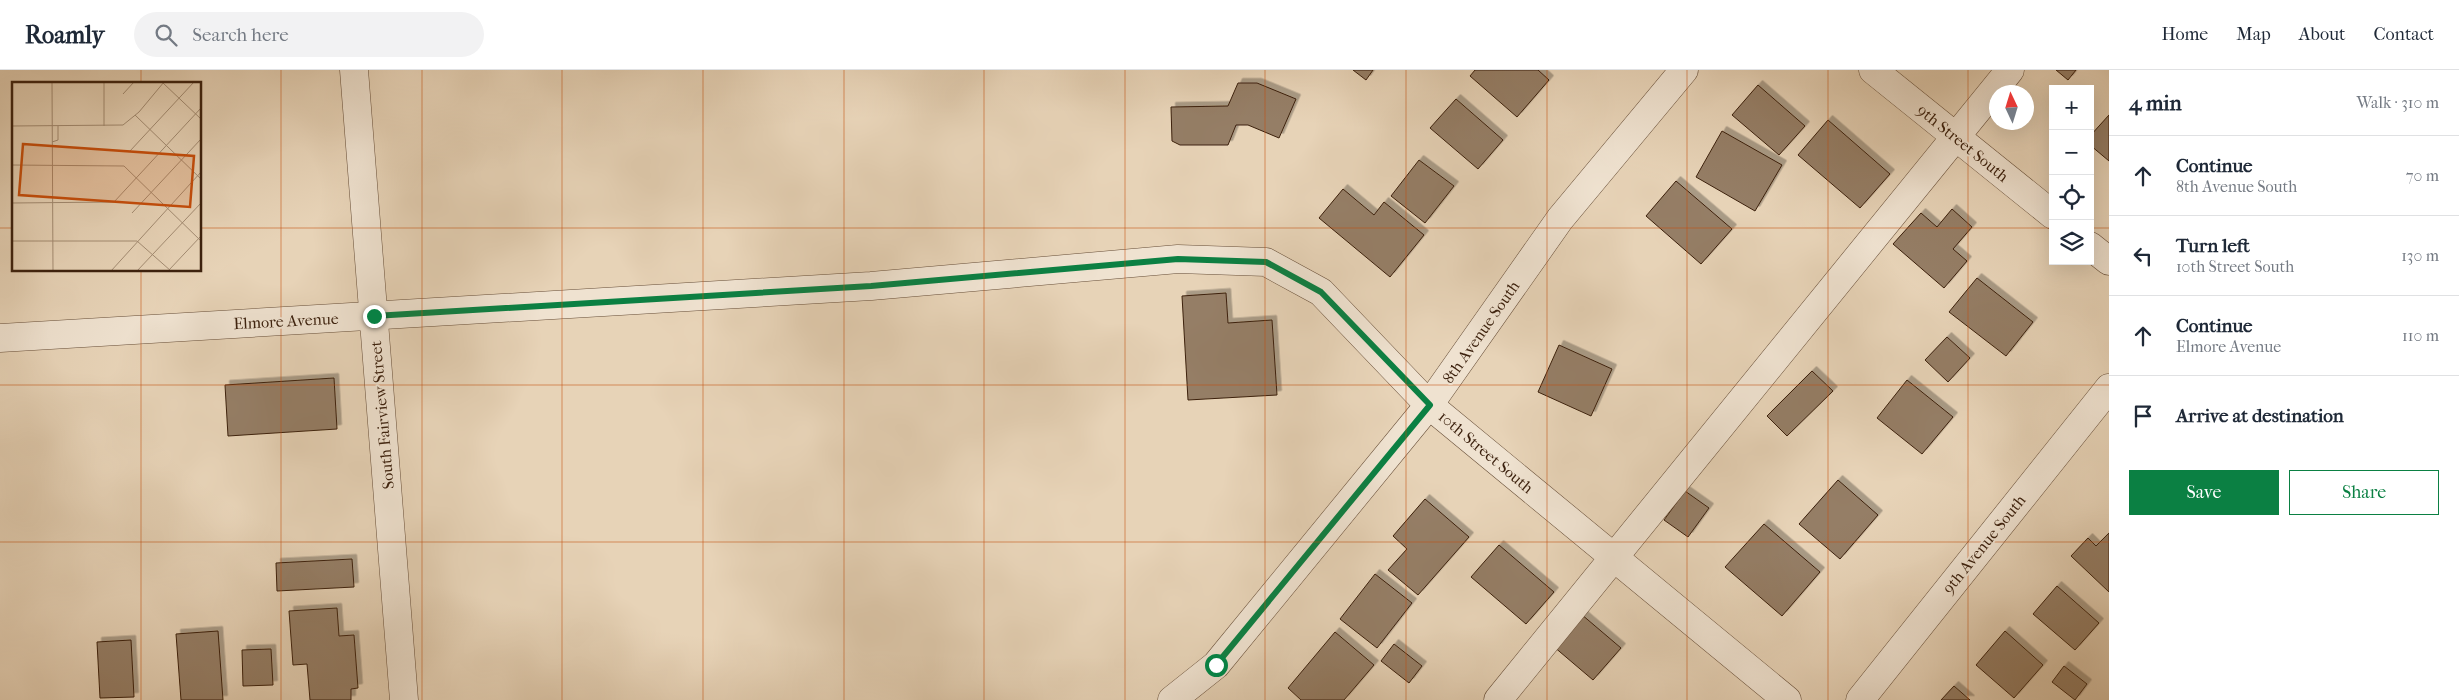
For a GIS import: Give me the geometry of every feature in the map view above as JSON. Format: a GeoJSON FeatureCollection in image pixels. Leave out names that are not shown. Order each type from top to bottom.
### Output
{"type":"FeatureCollection","features":[{"type":"Feature","properties":{"kind":"street","name":"South Fairview Street"},"geometry":{"type":"LineString","coordinates":[[354,70],[404,700]]}},
{"type":"Feature","properties":{"kind":"street","name":"8th Avenue South"},"geometry":{"type":"LineString","coordinates":[[1172,700],[1216,665],[1430,405],[1560,219],[1684,70]]}},
{"type":"Feature","properties":{"kind":"street","name":"9th Street South"},"geometry":{"type":"LineString","coordinates":[[1873,70],[2049,212]]}},
{"type":"Feature","properties":{"kind":"street"},"geometry":{"type":"LineString","coordinates":[[1498,700],[2010,70]]}},
{"type":"Feature","properties":{"kind":"street"},"geometry":{"type":"LineString","coordinates":[[2094,249],[2109,261]]}},
{"type":"Feature","properties":{"kind":"street","name":"10th Street South"},"geometry":{"type":"LineString","coordinates":[[871,286],[1178,259],[1266,262],[1321,292],[1430,405],[1787,700]]}},
{"type":"Feature","properties":{"kind":"street","name":"Elmore Avenue"},"geometry":{"type":"LineString","coordinates":[[0,338],[871,286]]}},
{"type":"Feature","properties":{"kind":"street","name":"9th Avenue South"},"geometry":{"type":"LineString","coordinates":[[1860,700],[2109,388]]}},
{"type":"Feature","properties":{"kind":"building"},"geometry":{"type":"Polygon","coordinates":[[[1353,70],[1373,70],[1366,80],[1353,70]]]}},
{"type":"Feature","properties":{"kind":"building"},"geometry":{"type":"Polygon","coordinates":[[[1475,70],[1538,70],[1549,80],[1517,117],[1470,76],[1475,70]]]}},
{"type":"Feature","properties":{"kind":"building"},"geometry":{"type":"Polygon","coordinates":[[[2056,70],[2076,70],[2068,80],[2056,70]]]}},
{"type":"Feature","properties":{"kind":"building"},"geometry":{"type":"Polygon","coordinates":[[[1238,83],[1257,83],[1296,99],[1279,138],[1248,125],[1236,125],[1228,145],[1180,145],[1172,141],[1171,107],[1228,106],[1238,83]]]}},
{"type":"Feature","properties":{"kind":"building"},"geometry":{"type":"Polygon","coordinates":[[[1758,85],[1805,126],[1779,155],[1732,115],[1758,85]]]}},
{"type":"Feature","properties":{"kind":"building"},"geometry":{"type":"Polygon","coordinates":[[[1456,99],[1503,140],[1478,169],[1430,128],[1456,99]]]}},
{"type":"Feature","properties":{"kind":"building"},"geometry":{"type":"Polygon","coordinates":[[[2109,115],[2109,161],[2094,148],[2094,132],[2109,115]]]}},
{"type":"Feature","properties":{"kind":"building"},"geometry":{"type":"Polygon","coordinates":[[[1828,120],[1890,174],[1860,208],[1798,155],[1828,120]]]}},
{"type":"Feature","properties":{"kind":"building"},"geometry":{"type":"Polygon","coordinates":[[[1722,131],[1782,165],[1755,211],[1696,177],[1722,131]]]}},
{"type":"Feature","properties":{"kind":"building"},"geometry":{"type":"Polygon","coordinates":[[[1419,160],[1454,186],[1425,223],[1391,196],[1419,160]]]}},
{"type":"Feature","properties":{"kind":"building"},"geometry":{"type":"Polygon","coordinates":[[[1676,181],[1732,229],[1701,264],[1646,216],[1676,181]]]}},
{"type":"Feature","properties":{"kind":"building"},"geometry":{"type":"Polygon","coordinates":[[[1343,189],[1374,215],[1384,202],[1424,235],[1390,277],[1319,218],[1343,189]]]}},
{"type":"Feature","properties":{"kind":"building"},"geometry":{"type":"Polygon","coordinates":[[[1952,209],[1972,227],[1953,249],[1967,261],[1944,288],[1893,244],[1921,213],[1937,227],[1952,209]]]}},
{"type":"Feature","properties":{"kind":"building"},"geometry":{"type":"Polygon","coordinates":[[[1977,278],[2033,322],[2006,356],[1949,312],[1977,278]]]}},
{"type":"Feature","properties":{"kind":"building"},"geometry":{"type":"Polygon","coordinates":[[[1226,293],[1228,323],[1272,320],[1277,395],[1188,400],[1182,296],[1226,293]]]}},
{"type":"Feature","properties":{"kind":"building"},"geometry":{"type":"Polygon","coordinates":[[[1947,337],[1970,358],[1948,382],[1925,360],[1947,337]]]}},
{"type":"Feature","properties":{"kind":"building"},"geometry":{"type":"Polygon","coordinates":[[[1559,345],[1612,369],[1591,416],[1538,392],[1559,345]]]}},
{"type":"Feature","properties":{"kind":"building"},"geometry":{"type":"Polygon","coordinates":[[[1812,371],[1833,391],[1787,436],[1767,416],[1812,371]]]}},
{"type":"Feature","properties":{"kind":"building"},"geometry":{"type":"Polygon","coordinates":[[[334,378],[337,429],[228,436],[225,385],[334,378]]]}},
{"type":"Feature","properties":{"kind":"building"},"geometry":{"type":"Polygon","coordinates":[[[1907,380],[1953,417],[1922,454],[1877,418],[1907,380]]]}},
{"type":"Feature","properties":{"kind":"building"},"geometry":{"type":"Polygon","coordinates":[[[1838,480],[1878,515],[1840,559],[1799,524],[1838,480]]]}},
{"type":"Feature","properties":{"kind":"building"},"geometry":{"type":"Polygon","coordinates":[[[1685,491],[1709,508],[1688,537],[1664,520],[1685,491]]]}},
{"type":"Feature","properties":{"kind":"building"},"geometry":{"type":"Polygon","coordinates":[[[1425,499],[1469,537],[1418,595],[1388,570],[1407,549],[1393,536],[1425,499]]]}},
{"type":"Feature","properties":{"kind":"building"},"geometry":{"type":"Polygon","coordinates":[[[1764,524],[1820,572],[1782,616],[1725,567],[1764,524]]]}},
{"type":"Feature","properties":{"kind":"building"},"geometry":{"type":"Polygon","coordinates":[[[2109,533],[2109,592],[2071,556],[2088,538],[2096,546],[2109,533]]]}},
{"type":"Feature","properties":{"kind":"building"},"geometry":{"type":"Polygon","coordinates":[[[1499,545],[1554,592],[1526,624],[1471,577],[1499,545]]]}},
{"type":"Feature","properties":{"kind":"building"},"geometry":{"type":"Polygon","coordinates":[[[352,559],[354,587],[277,591],[276,563],[352,559]]]}},
{"type":"Feature","properties":{"kind":"building"},"geometry":{"type":"Polygon","coordinates":[[[1375,574],[1412,603],[1377,648],[1340,619],[1375,574]]]}},
{"type":"Feature","properties":{"kind":"building"},"geometry":{"type":"Polygon","coordinates":[[[2057,586],[2099,623],[2075,650],[2033,614],[2057,586]]]}},
{"type":"Feature","properties":{"kind":"building"},"geometry":{"type":"Polygon","coordinates":[[[337,608],[339,636],[354,635],[358,688],[351,689],[351,700],[310,700],[307,664],[293,665],[289,611],[337,608]]]}},
{"type":"Feature","properties":{"kind":"building"},"geometry":{"type":"Polygon","coordinates":[[[1581,614],[1621,648],[1593,680],[1553,646],[1581,614]]]}},
{"type":"Feature","properties":{"kind":"building"},"geometry":{"type":"Polygon","coordinates":[[[218,631],[223,700],[181,700],[176,634],[218,631]]]}},
{"type":"Feature","properties":{"kind":"building"},"geometry":{"type":"Polygon","coordinates":[[[2005,631],[2043,665],[2014,698],[1976,665],[2005,631]]]}},
{"type":"Feature","properties":{"kind":"building"},"geometry":{"type":"Polygon","coordinates":[[[1335,632],[1374,665],[1344,700],[1301,700],[1288,688],[1335,632]]]}},
{"type":"Feature","properties":{"kind":"building"},"geometry":{"type":"Polygon","coordinates":[[[131,640],[134,697],[100,698],[97,642],[131,640]]]}},
{"type":"Feature","properties":{"kind":"building"},"geometry":{"type":"Polygon","coordinates":[[[1394,644],[1422,666],[1409,683],[1381,661],[1394,644]]]}},
{"type":"Feature","properties":{"kind":"building"},"geometry":{"type":"Polygon","coordinates":[[[271,649],[273,685],[243,686],[242,650],[271,649]]]}},
{"type":"Feature","properties":{"kind":"building"},"geometry":{"type":"Polygon","coordinates":[[[2064,666],[2087,684],[2075,700],[2052,682],[2064,666]]]}},
{"type":"Feature","properties":{"kind":"building"},"geometry":{"type":"Polygon","coordinates":[[[1954,686],[1970,700],[1941,700],[1954,686]]]}},
{"type":"Feature","properties":{"kind":"route"},"geometry":{"type":"LineString","coordinates":[[374,316],[871,286],[1178,259],[1266,262],[1321,292],[1430,405],[1216,665]]}}]}
